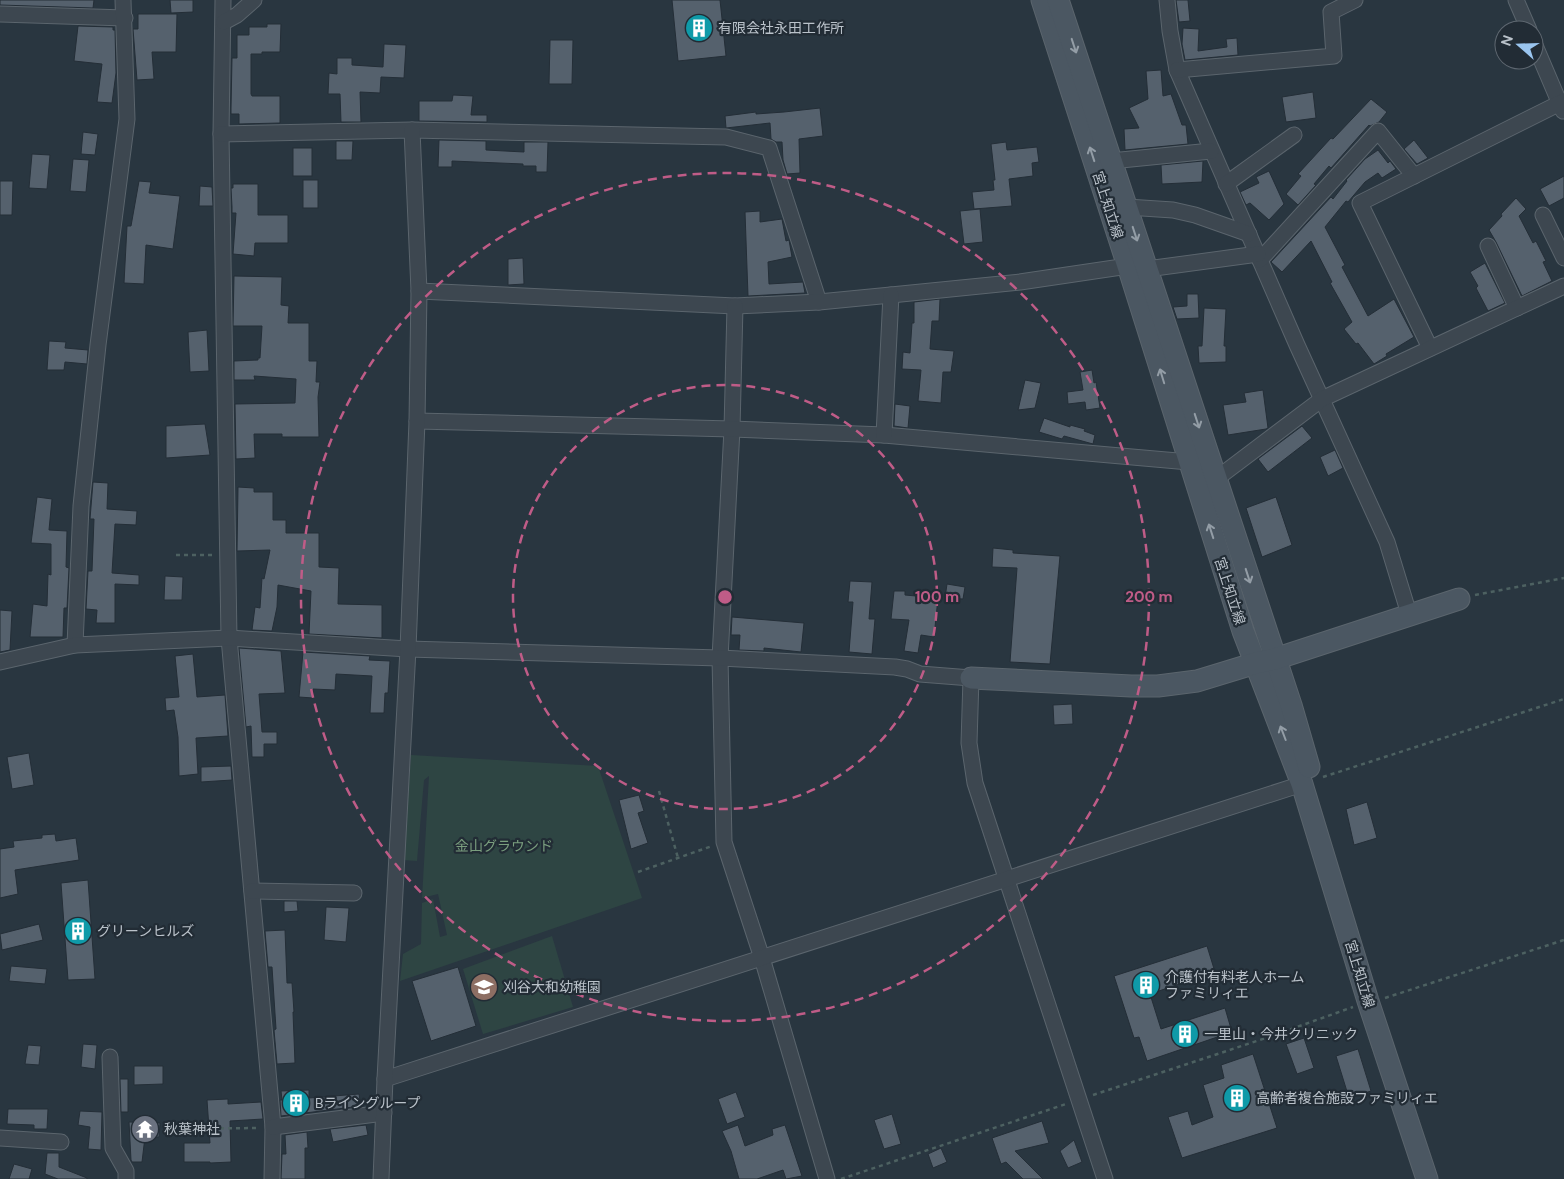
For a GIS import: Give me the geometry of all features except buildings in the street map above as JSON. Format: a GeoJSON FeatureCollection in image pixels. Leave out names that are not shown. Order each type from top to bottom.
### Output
{"type":"FeatureCollection","features":[{"type":"Feature","properties":{"kind":"main road","name":"宮上知立線"},"geometry":{"type":"LineString","coordinates":[[1042,0],[1216,479],[1266,661],[1307,782],[1427,1179]]}},
{"type":"Feature","properties":{"kind":"main road","name":"宮上知立線"},"geometry":{"type":"LineString","coordinates":[[1058,0],[1127,208],[1138,267],[1190,462],[1243,631],[1266,661]]}},
{"type":"Feature","properties":{"kind":"main road"},"geometry":{"type":"LineString","coordinates":[[971,678],[1145,687],[1197,681],[1266,661],[1459,599]]}},
{"type":"Feature","properties":{"kind":"main road","name":"宮上知立線"},"geometry":{"type":"LineString","coordinates":[[1373,1000],[1438,1179]]}},
{"type":"Feature","properties":{"kind":"street"},"geometry":{"type":"LineString","coordinates":[[75,645],[83,487],[98,345],[127,119],[123,0]]}},
{"type":"Feature","properties":{"kind":"street"},"geometry":{"type":"LineString","coordinates":[[223,0],[221,134],[229,638],[273,1127],[272,1179]]}},
{"type":"Feature","properties":{"kind":"street"},"geometry":{"type":"LineString","coordinates":[[224,22],[237,15],[254,0]]}},
{"type":"Feature","properties":{"kind":"street"},"geometry":{"type":"LineString","coordinates":[[1167,0],[1177,70],[1211,151],[1386,542],[1409,614]]}},
{"type":"Feature","properties":{"kind":"street"},"geometry":{"type":"LineString","coordinates":[[1177,70],[1334,56],[1331,12],[1354,0]]}},
{"type":"Feature","properties":{"kind":"street"},"geometry":{"type":"LineString","coordinates":[[1516,0],[1525,20]]}},
{"type":"Feature","properties":{"kind":"street"},"geometry":{"type":"LineString","coordinates":[[0,14],[125,18]]}},
{"type":"Feature","properties":{"kind":"street"},"geometry":{"type":"LineString","coordinates":[[1430,348],[1360,203],[1563,106],[1544,65]]}},
{"type":"Feature","properties":{"kind":"street"},"geometry":{"type":"LineString","coordinates":[[221,134],[412,130],[726,137],[769,148],[820,302]]}},
{"type":"Feature","properties":{"kind":"street"},"geometry":{"type":"LineString","coordinates":[[381,1179],[408,649],[417,421],[419,291],[412,130]]}},
{"type":"Feature","properties":{"kind":"street"},"geometry":{"type":"LineString","coordinates":[[419,291],[735,306],[820,302],[1020,282],[1138,267],[1259,257],[1378,131],[1414,176]]}},
{"type":"Feature","properties":{"kind":"street"},"geometry":{"type":"LineString","coordinates":[[1226,184],[1294,135]]}},
{"type":"Feature","properties":{"kind":"street"},"geometry":{"type":"LineString","coordinates":[[1111,161],[1211,151]]}},
{"type":"Feature","properties":{"kind":"street"},"geometry":{"type":"LineString","coordinates":[[1127,208],[1172,210],[1195,215],[1249,234]]}},
{"type":"Feature","properties":{"kind":"street"},"geometry":{"type":"LineString","coordinates":[[1543,215],[1564,258]]}},
{"type":"Feature","properties":{"kind":"street"},"geometry":{"type":"LineString","coordinates":[[1488,246],[1517,308]]}},
{"type":"Feature","properties":{"kind":"street"},"geometry":{"type":"LineString","coordinates":[[1216,479],[1322,399],[1564,286]]}},
{"type":"Feature","properties":{"kind":"street"},"geometry":{"type":"LineString","coordinates":[[884,435],[891,295]]}},
{"type":"Feature","properties":{"kind":"street"},"geometry":{"type":"LineString","coordinates":[[735,306],[732,429],[720,658],[724,842],[762,958],[827,1179]]}},
{"type":"Feature","properties":{"kind":"street"},"geometry":{"type":"LineString","coordinates":[[417,421],[884,435],[1190,462]]}},
{"type":"Feature","properties":{"kind":"street"},"geometry":{"type":"LineString","coordinates":[[0,662],[75,645],[229,638],[408,649],[720,658],[896,667],[907,668],[920,674],[971,678],[969,743],[975,783],[1105,1179]]}},
{"type":"Feature","properties":{"kind":"street"},"geometry":{"type":"LineString","coordinates":[[385,1079],[1307,782]]}},
{"type":"Feature","properties":{"kind":"street"},"geometry":{"type":"LineString","coordinates":[[252,891],[354,893]]}},
{"type":"Feature","properties":{"kind":"street"},"geometry":{"type":"LineString","coordinates":[[110,1057],[113,1148],[126,1171],[126,1179]]}},
{"type":"Feature","properties":{"kind":"street"},"geometry":{"type":"LineString","coordinates":[[273,1127],[384,1113]]}},
{"type":"Feature","properties":{"kind":"street"},"geometry":{"type":"LineString","coordinates":[[0,1138],[61,1142]]}},
{"type":"Feature","properties":{"kind":"path"},"geometry":{"type":"LineString","coordinates":[[176,555],[228,554]]}},
{"type":"Feature","properties":{"kind":"path"},"geometry":{"type":"LineString","coordinates":[[1459,599],[1564,578]]}},
{"type":"Feature","properties":{"kind":"path"},"geometry":{"type":"LineString","coordinates":[[1307,782],[1564,699]]}},
{"type":"Feature","properties":{"kind":"path"},"geometry":{"type":"LineString","coordinates":[[659,791],[678,858]]}},
{"type":"Feature","properties":{"kind":"path"},"geometry":{"type":"LineString","coordinates":[[638,872],[724,842]]}},
{"type":"Feature","properties":{"kind":"path"},"geometry":{"type":"LineString","coordinates":[[840,1179],[1266,1038],[1373,1000],[1564,940]]}},
{"type":"Feature","properties":{"kind":"path"},"geometry":{"type":"LineString","coordinates":[[164,1129],[273,1127]]}},
{"type":"Feature","properties":{"kind":"green space","name":"金山グラウンド"},"geometry":{"type":"Polygon","coordinates":[[[411,755],[598,766],[642,898],[400,981],[403,954],[421,944],[422,903],[433,899],[440,937],[447,935],[438,894],[422,898],[429,776],[424,780],[417,861],[403,860],[411,755]]]}},
{"type":"Feature","properties":{"kind":"green space"},"geometry":{"type":"Polygon","coordinates":[[[552,936],[573,1007],[483,1034],[463,969],[552,936]]]}},
{"type":"Feature","properties":{"kind":"place","name":"有限会社永田工作所"},"geometry":{"type":"Point","coordinates":[699,28]}},
{"type":"Feature","properties":{"kind":"place","name":"グリーンヒルズ"},"geometry":{"type":"Point","coordinates":[78,931]}},
{"type":"Feature","properties":{"kind":"place","name":"介護付有料老人ホーム ファミリィエ"},"geometry":{"type":"Point","coordinates":[1146,985]}},
{"type":"Feature","properties":{"kind":"place","name":"刈谷大和幼稚園"},"geometry":{"type":"Point","coordinates":[484,987]}},
{"type":"Feature","properties":{"kind":"place","name":"一里山・今井クリニック"},"geometry":{"type":"Point","coordinates":[1185,1034]}},
{"type":"Feature","properties":{"kind":"place","name":"高齢者複合施設ファミリィエ"},"geometry":{"type":"Point","coordinates":[1237,1098]}},
{"type":"Feature","properties":{"kind":"place","name":"Bライングループ"},"geometry":{"type":"Point","coordinates":[296,1103]}},
{"type":"Feature","properties":{"kind":"place","name":"秋葉神社"},"geometry":{"type":"Point","coordinates":[145,1129]}}]}
